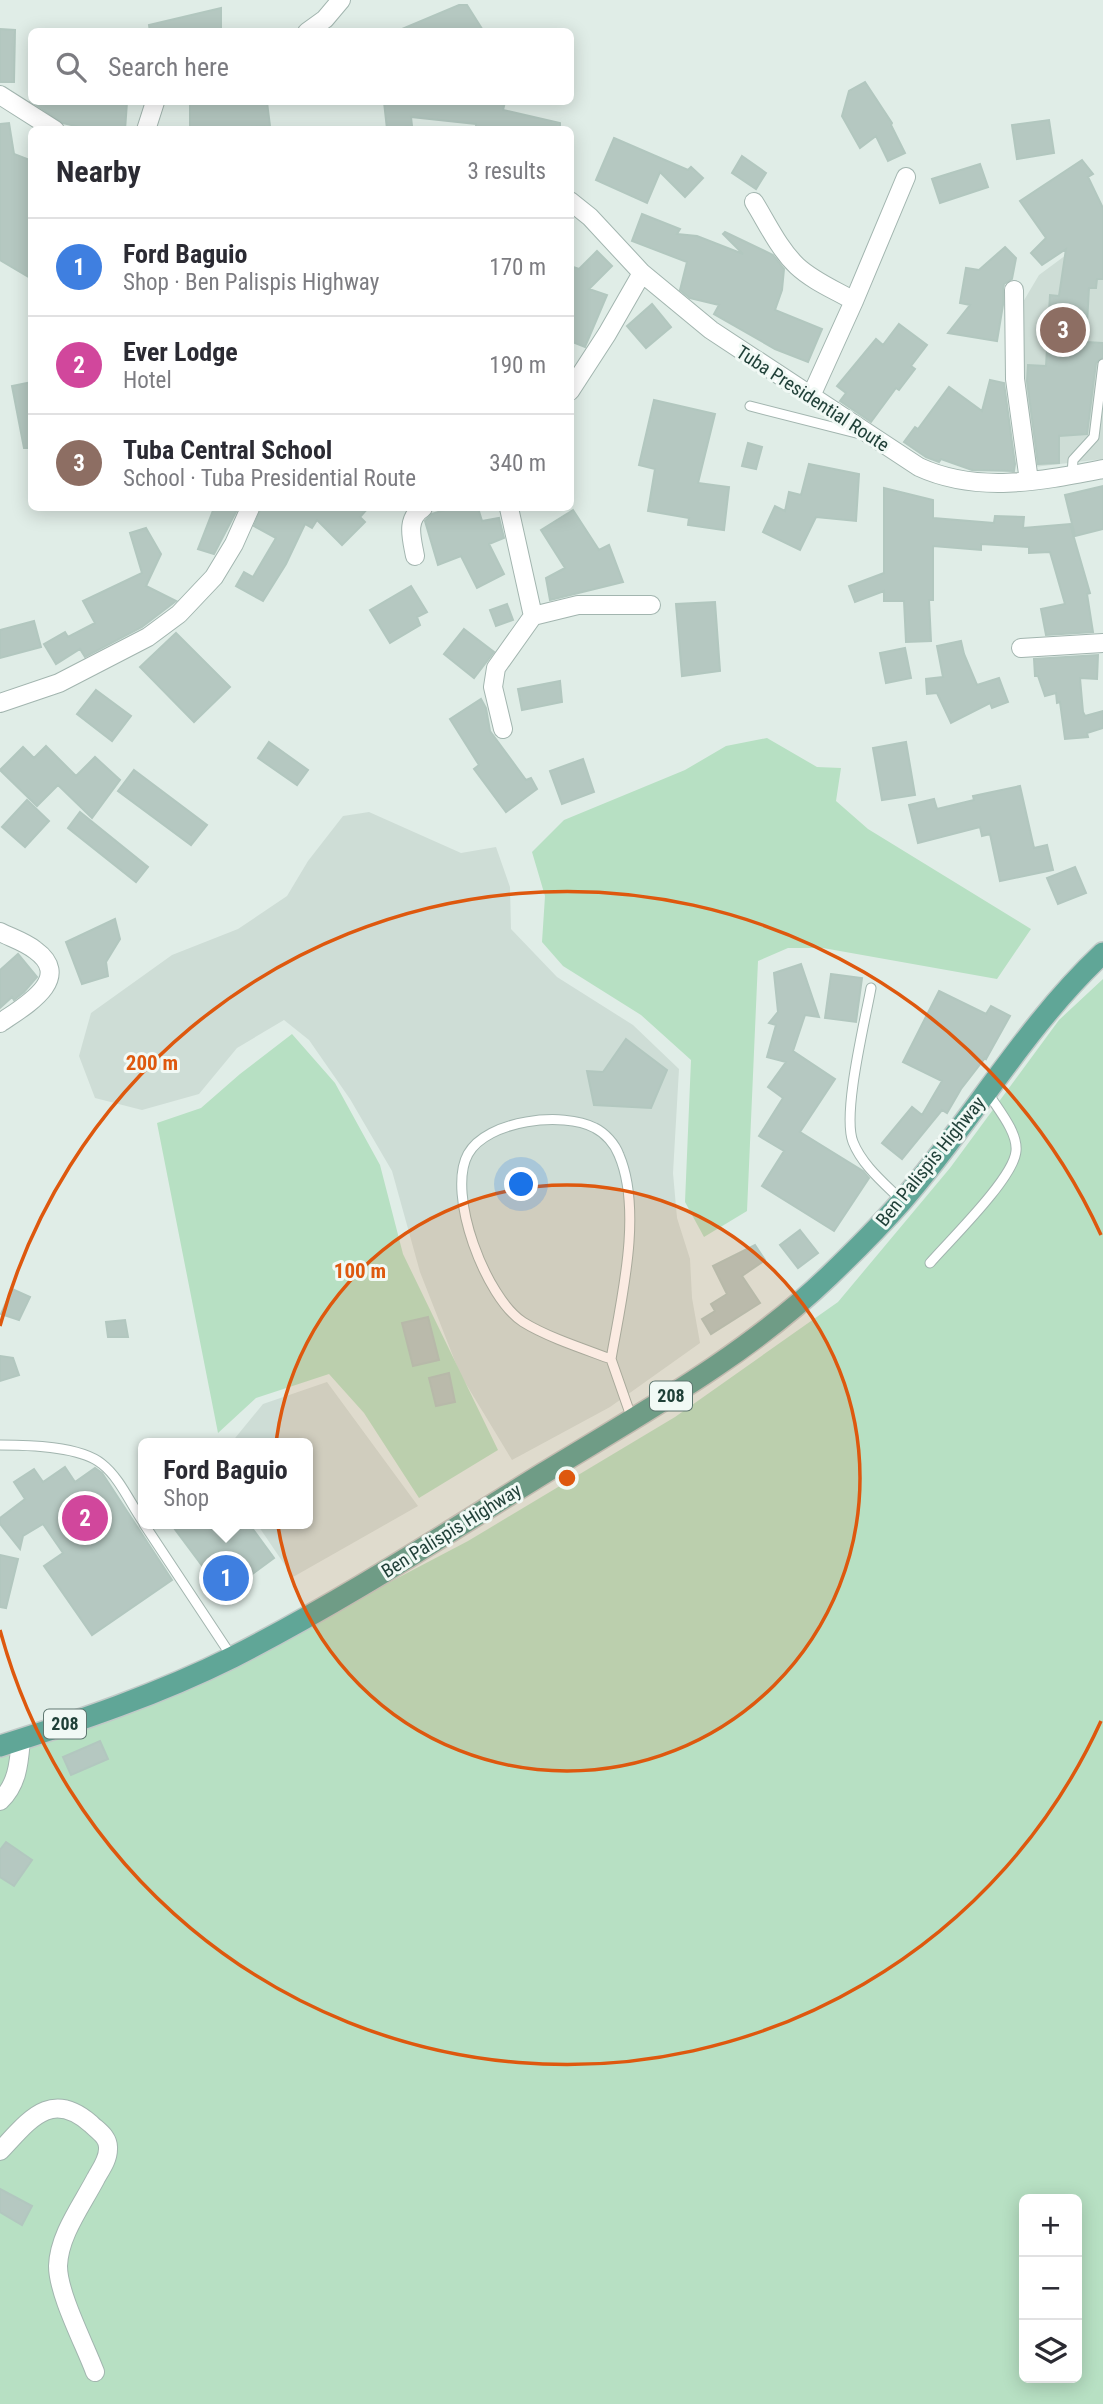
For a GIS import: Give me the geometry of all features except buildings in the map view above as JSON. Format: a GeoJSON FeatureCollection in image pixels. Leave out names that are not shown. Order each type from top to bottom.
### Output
{"type":"FeatureCollection","features":[{"type":"Feature","properties":{"kind":"main road","name":"Ben Palispis Highway"},"geometry":{"type":"LineString","coordinates":[[0,1746],[130,1702],[232,1657],[356,1589],[689,1385],[787,1313],[828,1277],[902,1201],[1063,994],[1103,953]]}},
{"type":"Feature","properties":{"kind":"street"},"geometry":{"type":"LineString","coordinates":[[313,28],[325,19],[341,0]]}},
{"type":"Feature","properties":{"kind":"street"},"geometry":{"type":"LineString","coordinates":[[0,95],[49,126]]}},
{"type":"Feature","properties":{"kind":"street"},"geometry":{"type":"LineString","coordinates":[[147,126],[154,105]]}},
{"type":"Feature","properties":{"kind":"street"},"geometry":{"type":"LineString","coordinates":[[811,396],[905,177]]}},
{"type":"Feature","properties":{"kind":"street"},"geometry":{"type":"LineString","coordinates":[[754,202],[775,237],[797,265],[854,301]]}},
{"type":"Feature","properties":{"kind":"street","name":"Tuba Presidential Route"},"geometry":{"type":"LineString","coordinates":[[574,204],[642,273],[710,330],[919,467],[941,477],[992,484],[1103,469]]}},
{"type":"Feature","properties":{"kind":"street"},"geometry":{"type":"LineString","coordinates":[[574,385],[642,273]]}},
{"type":"Feature","properties":{"kind":"street"},"geometry":{"type":"LineString","coordinates":[[1014,290],[1015,380],[1029,481]]}},
{"type":"Feature","properties":{"kind":"street"},"geometry":{"type":"LineString","coordinates":[[0,702],[59,683],[148,637],[179,614],[214,577],[234,544],[249,511]]}},
{"type":"Feature","properties":{"kind":"street"},"geometry":{"type":"LineString","coordinates":[[415,556],[411,524],[419,511]]}},
{"type":"Feature","properties":{"kind":"street"},"geometry":{"type":"LineString","coordinates":[[510,511],[533,616]]}},
{"type":"Feature","properties":{"kind":"street"},"geometry":{"type":"LineString","coordinates":[[503,729],[493,687],[496,668],[533,616],[578,605],[651,605]]}},
{"type":"Feature","properties":{"kind":"street"},"geometry":{"type":"LineString","coordinates":[[1021,648],[1103,643]]}},
{"type":"Feature","properties":{"kind":"street"},"geometry":{"type":"LineString","coordinates":[[0,932],[35,949],[44,957],[50,976],[40,994],[0,1023]]}},
{"type":"Feature","properties":{"kind":"street"},"geometry":{"type":"LineString","coordinates":[[0,1801],[15,1778],[21,1739]]}},
{"type":"Feature","properties":{"kind":"street"},"geometry":{"type":"LineString","coordinates":[[0,2151],[32,2118],[57,2107],[69,2109],[85,2119],[108,2143],[106,2159],[65,2238],[58,2262],[62,2290],[95,2372]]}},
{"type":"Feature","properties":{"kind":"lane"},"geometry":{"type":"LineString","coordinates":[[1072,475],[1073,460],[1094,437],[1103,364]]}},
{"type":"Feature","properties":{"kind":"lane"},"geometry":{"type":"LineString","coordinates":[[750,406],[875,438]]}},
{"type":"Feature","properties":{"kind":"lane"},"geometry":{"type":"LineString","coordinates":[[871,988],[853,1087],[850,1120],[852,1140],[862,1158],[902,1201]]}},
{"type":"Feature","properties":{"kind":"lane"},"geometry":{"type":"LineString","coordinates":[[930,1263],[1007,1175],[1016,1151],[1012,1134],[987,1091]]}},
{"type":"Feature","properties":{"kind":"lane"},"geometry":{"type":"LineString","coordinates":[[611,1359],[523,1322],[508,1309],[493,1288],[480,1261],[462,1194],[462,1172],[469,1153],[485,1137],[508,1126],[538,1120],[574,1123],[594,1127],[609,1138],[619,1154],[627,1180],[630,1228],[624,1287],[611,1359],[633,1419]]}},
{"type":"Feature","properties":{"kind":"lane"},"geometry":{"type":"LineString","coordinates":[[0,1445],[51,1448],[93,1458],[110,1472],[138,1515]]}},
{"type":"Feature","properties":{"kind":"lane"},"geometry":{"type":"LineString","coordinates":[[147,1529],[232,1657]]}},
{"type":"Feature","properties":{"kind":"shaded area"},"geometry":{"type":"Polygon","coordinates":[[[1103,237],[1103,459],[1034,467],[1023,358],[1023,302],[1039,275],[1066,255],[1103,237]]]}},
{"type":"Feature","properties":{"kind":"shaded area"},"geometry":{"type":"Polygon","coordinates":[[[369,812],[461,853],[496,847],[510,887],[511,929],[557,977],[633,1025],[679,1069],[673,1173],[677,1218],[690,1259],[692,1298],[700,1343],[610,1407],[512,1460],[460,1374],[420,1272],[392,1171],[350,1099],[309,1040],[284,1020],[237,1048],[199,1094],[142,1110],[95,1098],[79,1056],[91,1013],[172,955],[238,929],[287,896],[308,861],[343,816],[369,812]]]}},
{"type":"Feature","properties":{"kind":"shaded area"},"geometry":{"type":"Polygon","coordinates":[[[327,1382],[418,1506],[293,1577],[260,1529],[313,1529],[313,1438],[235,1438],[263,1404],[327,1382]]]}},
{"type":"Feature","properties":{"kind":"green space"},"geometry":{"type":"Polygon","coordinates":[[[767,738],[817,767],[841,768],[836,801],[868,829],[1031,929],[997,979],[823,948],[788,948],[758,961],[747,1211],[704,1237],[685,1202],[691,1060],[641,1015],[563,966],[542,942],[545,896],[532,852],[564,820],[685,770],[726,746],[767,738]]]}},
{"type":"Feature","properties":{"kind":"green space"},"geometry":{"type":"Polygon","coordinates":[[[1103,979],[1103,2404],[0,2404],[0,1753],[245,1653],[369,1593],[468,1541],[675,1417],[838,1302],[950,1168],[1059,1020],[1103,979]]]}},
{"type":"Feature","properties":{"kind":"green space"},"geometry":{"type":"Polygon","coordinates":[[[292,1034],[335,1083],[380,1165],[403,1254],[498,1450],[419,1498],[364,1413],[329,1374],[256,1398],[218,1433],[157,1123],[201,1108],[292,1034]]]}},
{"type":"Feature","properties":{"kind":"place","name":"Tuba Central School"},"geometry":{"type":"Point","coordinates":[1063,330]}},
{"type":"Feature","properties":{"kind":"place","name":"Ever Lodge"},"geometry":{"type":"Point","coordinates":[85,1518]}},
{"type":"Feature","properties":{"kind":"place","name":"Ford Baguio"},"geometry":{"type":"Point","coordinates":[226,1578]}}]}
